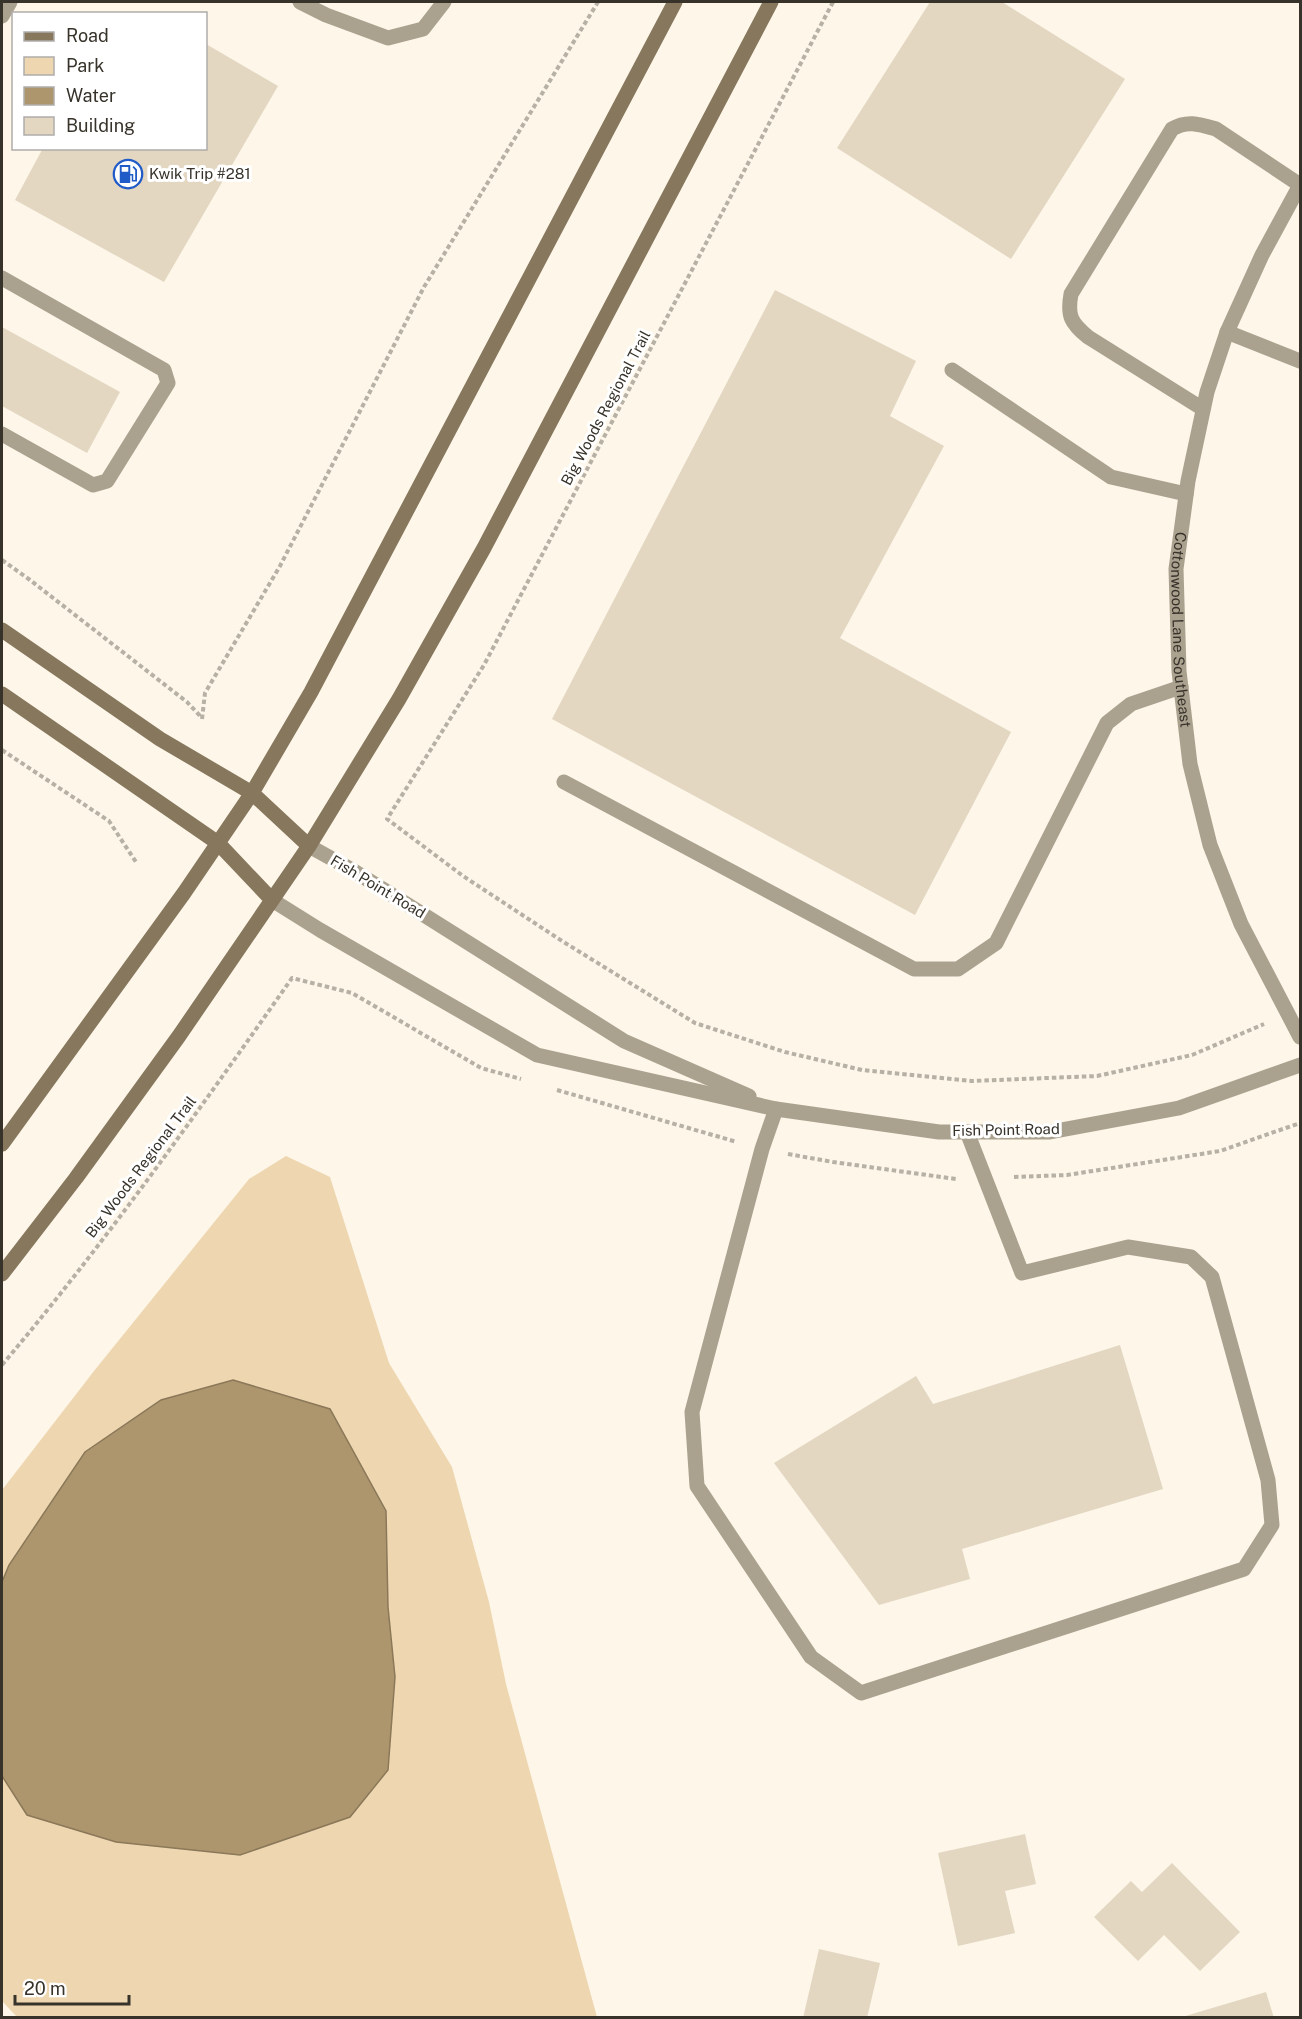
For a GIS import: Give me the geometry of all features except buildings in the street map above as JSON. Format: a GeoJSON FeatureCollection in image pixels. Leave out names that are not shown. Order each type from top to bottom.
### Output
{"type":"FeatureCollection","features":[{"type":"Feature","properties":{"kind":"main road"},"geometry":{"type":"LineString","coordinates":[[2,1144],[171,912],[252,793],[316,681],[675,2]]}},
{"type":"Feature","properties":{"kind":"main road"},"geometry":{"type":"LineString","coordinates":[[2,1274],[124,1112],[272,900],[309,846],[399,699],[484,548],[771,2]]}},
{"type":"Feature","properties":{"kind":"main road","name":"Fish Point Road"},"geometry":{"type":"LineString","coordinates":[[2,630],[160,739],[252,793],[309,846]]}},
{"type":"Feature","properties":{"kind":"main road","name":"Fish Point Road"},"geometry":{"type":"LineString","coordinates":[[2,694],[218,843],[272,900]]}},
{"type":"Feature","properties":{"kind":"street"},"geometry":{"type":"LineString","coordinates":[[2,16],[10,2]]}},
{"type":"Feature","properties":{"kind":"street"},"geometry":{"type":"LineString","coordinates":[[300,2],[326,15],[388,38],[423,29],[444,2]]}},
{"type":"Feature","properties":{"kind":"street"},"geometry":{"type":"LineString","coordinates":[[1203,409],[1088,337],[1071,319],[1069,305],[1071,294],[1172,129],[1182,123],[1202,124],[1216,129],[1300,185]]}},
{"type":"Feature","properties":{"kind":"street","name":"Cottonwood Lane Southeast"},"geometry":{"type":"LineString","coordinates":[[1300,185],[1262,255],[1227,332],[1207,392],[1186,494],[1176,569],[1181,687],[1190,764],[1210,845],[1241,924],[1300,1037]]}},
{"type":"Feature","properties":{"kind":"street"},"geometry":{"type":"LineString","coordinates":[[2,278],[164,370],[168,383],[107,481],[93,484],[2,434]]}},
{"type":"Feature","properties":{"kind":"street"},"geometry":{"type":"LineString","coordinates":[[1227,332],[1300,361]]}},
{"type":"Feature","properties":{"kind":"street"},"geometry":{"type":"LineString","coordinates":[[951,370],[1111,477],[1186,494]]}},
{"type":"Feature","properties":{"kind":"street"},"geometry":{"type":"LineString","coordinates":[[564,782],[914,969],[958,969],[996,943],[1107,723],[1131,704],[1181,687]]}},
{"type":"Feature","properties":{"kind":"street","name":"Fish Point Road"},"geometry":{"type":"LineString","coordinates":[[309,846],[354,871],[624,1041],[776,1109]]}},
{"type":"Feature","properties":{"kind":"street","name":"Fish Point Road"},"geometry":{"type":"LineString","coordinates":[[272,900],[537,1055],[776,1109],[939,1132],[1050,1132],[1179,1108],[1300,1065]]}},
{"type":"Feature","properties":{"kind":"street"},"geometry":{"type":"LineString","coordinates":[[776,1109],[762,1149],[692,1412],[697,1486],[811,1658],[861,1693],[1244,1569],[1272,1525],[1268,1480],[1212,1276],[1191,1257],[1128,1247],[1022,1273],[967,1132]]}},
{"type":"Feature","properties":{"kind":"path"},"geometry":{"type":"LineString","coordinates":[[2,560],[187,702],[202,719],[205,693],[280,567],[424,287],[598,2]]}},
{"type":"Feature","properties":{"kind":"path","name":"Big Woods Regional Trail"},"geometry":{"type":"LineString","coordinates":[[833,2],[484,665],[387,819],[464,876],[562,941],[695,1023],[785,1052],[862,1070],[972,1081],[1097,1076],[1192,1054],[1288,1014]]}},
{"type":"Feature","properties":{"kind":"path"},"geometry":{"type":"LineString","coordinates":[[2,750],[109,821],[136,862]]}},
{"type":"Feature","properties":{"kind":"path","name":"Big Woods Regional Trail"},"geometry":{"type":"LineString","coordinates":[[2,1365],[50,1308],[183,1134],[292,978]]}},
{"type":"Feature","properties":{"kind":"green space"},"geometry":{"type":"Polygon","coordinates":[[[286,1156],[330,1177],[389,1363],[452,1467],[489,1602],[506,1684],[597,2017],[17,2017],[2,2001],[2,1776],[27,1815],[395,1677],[388,1607],[9,1565],[2,1582],[2,1490],[94,1371],[249,1179],[286,1156]]]}},
{"type":"Feature","properties":{"kind":"water"},"geometry":{"type":"Polygon","coordinates":[[[233,1380],[330,1409],[386,1511],[388,1607],[395,1677],[388,1770],[350,1817],[240,1855],[116,1842],[27,1815],[2,1776],[2,1582],[9,1565],[85,1452],[161,1400],[233,1380]]]}},
{"type":"Feature","properties":{"kind":"place","name":"Kwik Trip #281"},"geometry":{"type":"Point","coordinates":[128,174]}}]}
